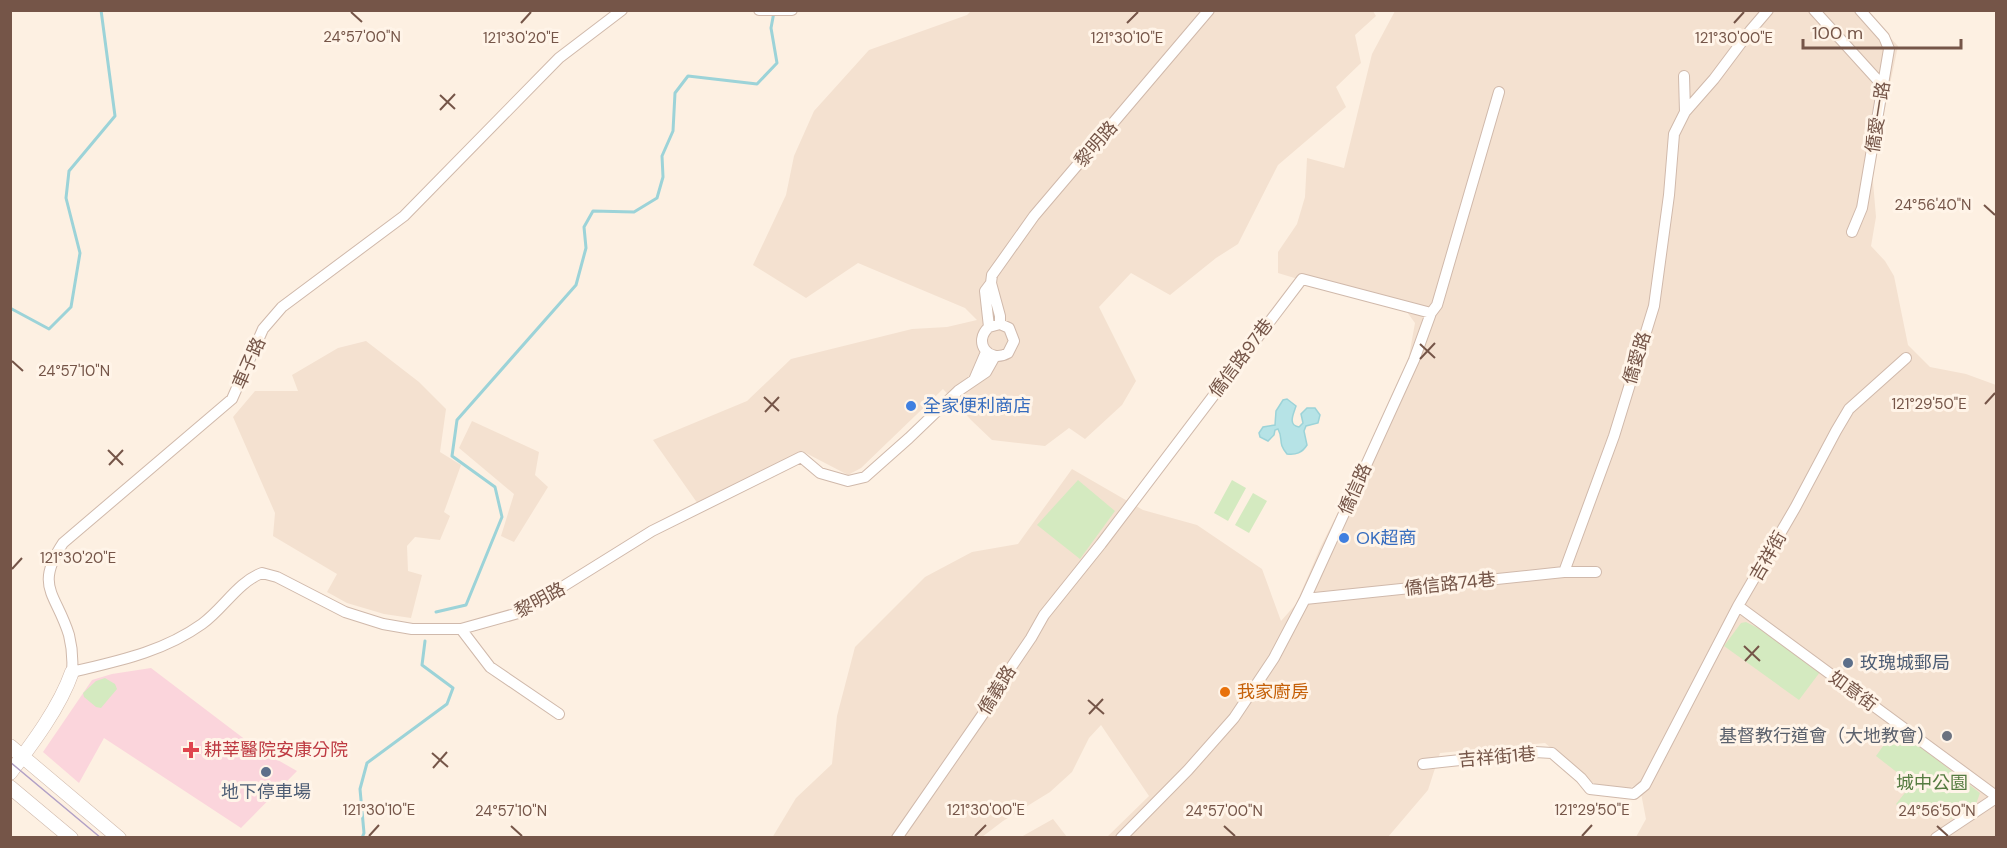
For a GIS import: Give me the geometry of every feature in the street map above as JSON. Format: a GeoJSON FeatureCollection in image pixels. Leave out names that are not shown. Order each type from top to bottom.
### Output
{"type":"FeatureCollection","features":[{"type":"Feature","properties":{"kind":"street","name":"車子路"},"geometry":{"type":"LineString","coordinates":[[72,672],[69,635],[49,591],[48,581],[49,568],[63,543],[232,399],[263,329],[282,307],[404,216],[559,57],[622,10]]}},
{"type":"Feature","properties":{"kind":"street"},"geometry":{"type":"LineString","coordinates":[[759,10],[791,11]]}},
{"type":"Feature","properties":{"kind":"street","name":"黎明路"},"geometry":{"type":"LineString","coordinates":[[991,354],[1008,353],[1013,345],[1011,332],[1000,324],[991,283],[992,274],[1034,216],[1209,10]]}},
{"type":"Feature","properties":{"kind":"street"},"geometry":{"type":"LineString","coordinates":[[1685,112],[1714,80],[1768,10]]}},
{"type":"Feature","properties":{"kind":"street"},"geometry":{"type":"LineString","coordinates":[[1814,10],[1883,86]]}},
{"type":"Feature","properties":{"kind":"street","name":"僑愛一路"},"geometry":{"type":"LineString","coordinates":[[1852,231],[1862,208],[1889,49],[1884,37],[1860,10]]}},
{"type":"Feature","properties":{"kind":"street"},"geometry":{"type":"LineString","coordinates":[[1683,76],[1685,112]]}},
{"type":"Feature","properties":{"kind":"street","name":"僑信路"},"geometry":{"type":"LineString","coordinates":[[1121,837],[1188,770],[1234,718],[1274,658],[1305,599],[1414,360],[1431,313],[1437,305],[1499,92]]}},
{"type":"Feature","properties":{"kind":"street","name":"僑愛路"},"geometry":{"type":"LineString","coordinates":[[1563,572],[1614,436],[1654,306],[1669,195],[1674,134],[1685,112]]}},
{"type":"Feature","properties":{"kind":"street","name":"僑信路97巷"},"geometry":{"type":"LineString","coordinates":[[1101,544],[1302,279],[1431,313]]}},
{"type":"Feature","properties":{"kind":"street","name":"黎明路"},"geometry":{"type":"LineString","coordinates":[[991,283],[985,291],[989,327],[984,331],[981,342],[991,354]]}},
{"type":"Feature","properties":{"kind":"street"},"geometry":{"type":"LineString","coordinates":[[989,327],[1000,324]]}},
{"type":"Feature","properties":{"kind":"street","name":"黎明路"},"geometry":{"type":"LineString","coordinates":[[72,672],[143,655],[177,639],[204,623],[249,580],[262,573],[277,577],[345,612],[383,624],[412,629],[461,629],[522,612],[652,531],[801,457],[820,473],[848,481],[865,477],[958,391],[974,380],[991,354]]}},
{"type":"Feature","properties":{"kind":"street","name":"吉祥街"},"geometry":{"type":"LineString","coordinates":[[1653,771],[1738,606],[1757,576],[1849,409],[1906,358]]}},
{"type":"Feature","properties":{"kind":"street","name":"僑義路"},"geometry":{"type":"LineString","coordinates":[[897,837],[992,701],[1044,615],[1101,544]]}},
{"type":"Feature","properties":{"kind":"street","name":"僑信路74巷"},"geometry":{"type":"LineString","coordinates":[[1305,599],[1563,572],[1596,572]]}},
{"type":"Feature","properties":{"kind":"street","name":"如意街"},"geometry":{"type":"LineString","coordinates":[[1738,606],[1996,797]]}},
{"type":"Feature","properties":{"kind":"street"},"geometry":{"type":"LineString","coordinates":[[461,629],[490,667],[559,714]]}},
{"type":"Feature","properties":{"kind":"street"},"geometry":{"type":"LineString","coordinates":[[10,774],[65,688],[72,672]]}},
{"type":"Feature","properties":{"kind":"street"},"geometry":{"type":"LineString","coordinates":[[10,746],[119,837]]}},
{"type":"Feature","properties":{"kind":"street","name":"吉祥街1巷"},"geometry":{"type":"LineString","coordinates":[[1424,764],[1535,752],[1552,753],[1590,789],[1634,794],[1645,785],[1653,771]]}},
{"type":"Feature","properties":{"kind":"street"},"geometry":{"type":"LineString","coordinates":[[10,787],[71,837]]}},
{"type":"Feature","properties":{"kind":"street"},"geometry":{"type":"LineString","coordinates":[[1936,837],[1996,797]]}},
{"type":"Feature","properties":{"kind":"shaded area"},"geometry":{"type":"Polygon","coordinates":[[[971,11],[1373,11],[1376,16],[1355,35],[1361,63],[1336,87],[1346,107],[1278,165],[1238,244],[1216,258],[1170,295],[1131,273],[1099,307],[1136,381],[1122,405],[1085,439],[1069,428],[1045,446],[992,440],[943,389],[861,468],[848,475],[802,451],[698,504],[653,440],[747,401],[791,359],[912,329],[947,327],[977,320],[965,308],[858,263],[806,298],[753,265],[786,195],[794,156],[814,111],[869,50],[967,15],[971,11]]]}},
{"type":"Feature","properties":{"kind":"shaded area"},"geometry":{"type":"Polygon","coordinates":[[[1395,11],[1866,11],[1898,46],[1872,170],[1876,217],[1871,246],[1885,261],[1894,276],[1908,345],[1930,367],[1966,374],[1996,385],[1996,837],[1636,837],[1646,819],[1639,783],[1630,788],[1597,786],[1545,743],[1440,753],[1428,790],[1388,837],[1107,837],[1149,796],[1101,725],[1089,738],[1072,772],[1050,792],[982,837],[772,838],[796,798],[832,764],[837,716],[855,647],[925,577],[972,552],[1018,544],[1072,469],[1143,510],[1197,525],[1262,569],[1281,621],[1296,604],[1321,546],[1393,404],[1409,356],[1415,323],[1407,312],[1278,273],[1278,252],[1297,224],[1305,197],[1307,158],[1344,168],[1372,54],[1395,11]]]}},
{"type":"Feature","properties":{"kind":"shaded area"},"geometry":{"type":"Polygon","coordinates":[[[366,341],[419,382],[446,409],[440,452],[461,465],[444,512],[450,516],[440,540],[415,537],[407,546],[408,571],[422,575],[411,618],[384,614],[347,603],[327,592],[337,574],[273,536],[275,513],[233,417],[255,391],[298,391],[292,375],[338,348],[366,341]]]}},
{"type":"Feature","properties":{"kind":"shaded area"},"geometry":{"type":"Polygon","coordinates":[[[472,421],[539,452],[535,475],[548,487],[514,542],[501,536],[514,494],[459,448],[472,421]]]}},
{"type":"Feature","properties":{"kind":"shaded area","name":"耕莘醫院安康分院"},"geometry":{"type":"Polygon","coordinates":[[[151,668],[255,747],[297,771],[241,828],[104,738],[79,783],[43,752],[92,680],[112,674],[151,668]]]}},
{"type":"Feature","properties":{"kind":"shaded area"},"geometry":{"type":"Polygon","coordinates":[[[1053,819],[1067,837],[1021,837],[1053,819]]]}},
{"type":"Feature","properties":{"kind":"green space"},"geometry":{"type":"Polygon","coordinates":[[[1078,480],[1115,511],[1080,559],[1037,525],[1078,480]]]}},
{"type":"Feature","properties":{"kind":"green space"},"geometry":{"type":"Polygon","coordinates":[[[1232,480],[1246,488],[1228,521],[1214,513],[1232,480]]]}},
{"type":"Feature","properties":{"kind":"green space"},"geometry":{"type":"Polygon","coordinates":[[[1253,493],[1267,501],[1249,533],[1235,525],[1253,493]]]}},
{"type":"Feature","properties":{"kind":"green space"},"geometry":{"type":"Polygon","coordinates":[[[1746,622],[1820,672],[1799,700],[1724,646],[1741,623],[1746,622]]]}},
{"type":"Feature","properties":{"kind":"green space"},"geometry":{"type":"Polygon","coordinates":[[[105,678],[115,684],[117,689],[101,708],[96,707],[84,697],[83,693],[96,681],[105,678]]]}},
{"type":"Feature","properties":{"kind":"green space","name":"城中公園"},"geometry":{"type":"Polygon","coordinates":[[[1896,728],[1980,793],[1976,804],[1951,819],[1939,802],[1912,818],[1896,804],[1912,784],[1876,756],[1896,728]]]}},
{"type":"Feature","properties":{"kind":"water"},"geometry":{"type":"Polygon","coordinates":[[[1287,399],[1296,406],[1292,418],[1295,426],[1299,427],[1303,423],[1301,414],[1307,408],[1315,408],[1320,415],[1318,423],[1306,426],[1304,431],[1307,445],[1301,452],[1293,454],[1287,454],[1284,450],[1278,429],[1268,441],[1260,437],[1259,433],[1263,427],[1275,425],[1276,411],[1283,400],[1287,399]]]}},
{"type":"Feature","properties":{"kind":"waterway"},"geometry":{"type":"LineString","coordinates":[[10,308],[49,329],[71,307],[80,253],[66,198],[69,171],[115,116],[101,10]]}},
{"type":"Feature","properties":{"kind":"waterway"},"geometry":{"type":"LineString","coordinates":[[436,612],[466,605],[502,517],[495,487],[452,456],[457,420],[576,285],[586,248],[584,227],[593,211],[634,212],[657,198],[663,177],[662,156],[673,131],[675,93],[688,76],[757,84],[777,63],[771,28],[774,12]]}},
{"type":"Feature","properties":{"kind":"waterway"},"geometry":{"type":"LineString","coordinates":[[362,838],[364,833],[360,789],[367,763],[447,704],[453,688],[422,665],[425,641]]}},
{"type":"Feature","properties":{"kind":"tram line"},"geometry":{"type":"LineString","coordinates":[[10,762],[101,838]]}},
{"type":"Feature","properties":{"kind":"place","name":"全家便利商店"},"geometry":{"type":"Point","coordinates":[911,406]}},
{"type":"Feature","properties":{"kind":"place","name":"OK超商"},"geometry":{"type":"Point","coordinates":[1344,538]}},
{"type":"Feature","properties":{"kind":"place","name":"玫瑰城郵局"},"geometry":{"type":"Point","coordinates":[1848,663]}},
{"type":"Feature","properties":{"kind":"place","name":"我家廚房"},"geometry":{"type":"Point","coordinates":[1225,692]}},
{"type":"Feature","properties":{"kind":"place","name":"基督教行道會（大地教會）"},"geometry":{"type":"Point","coordinates":[1947,736]}},
{"type":"Feature","properties":{"kind":"place","name":"耕莘醫院安康分院"},"geometry":{"type":"Point","coordinates":[191,750]}},
{"type":"Feature","properties":{"kind":"place","name":"地下停車場"},"geometry":{"type":"Point","coordinates":[266,772]}}]}
